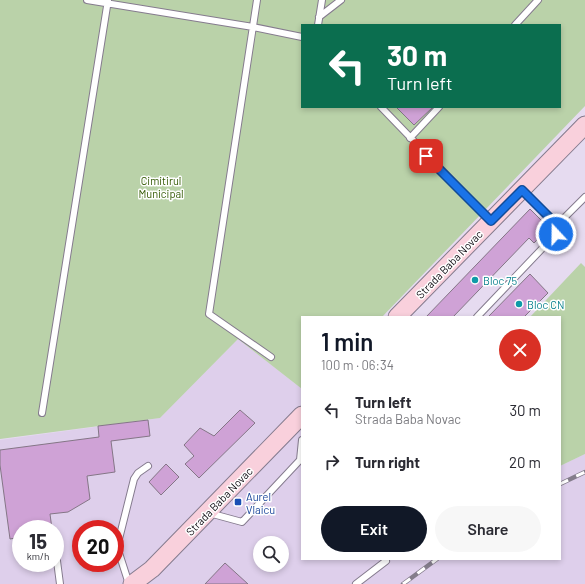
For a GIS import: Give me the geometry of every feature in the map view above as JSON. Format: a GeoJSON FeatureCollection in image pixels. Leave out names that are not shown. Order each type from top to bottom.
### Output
{"type":"FeatureCollection","features":[{"type":"Feature","properties":{"kind":"main road","name":"Strada Baba Novac"},"geometry":{"type":"LineString","coordinates":[[399,316],[585,125]]}},
{"type":"Feature","properties":{"kind":"main road","name":"Strada Baba Novac"},"geometry":{"type":"LineString","coordinates":[[142,584],[152,569],[301,416]]}},
{"type":"Feature","properties":{"kind":"main road","name":"Strada Baba Novac"},"geometry":{"type":"LineString","coordinates":[[130,584],[152,569]]}},
{"type":"Feature","properties":{"kind":"lane"},"geometry":{"type":"LineString","coordinates":[[87,0],[108,2],[301,37]]}},
{"type":"Feature","properties":{"kind":"lane"},"geometry":{"type":"LineString","coordinates":[[257,0],[209,314],[271,358]]}},
{"type":"Feature","properties":{"kind":"lane"},"geometry":{"type":"LineString","coordinates":[[318,24],[322,0]]}},
{"type":"Feature","properties":{"kind":"lane"},"geometry":{"type":"LineString","coordinates":[[319,17],[341,0]]}},
{"type":"Feature","properties":{"kind":"lane"},"geometry":{"type":"LineString","coordinates":[[516,24],[538,0]]}},
{"type":"Feature","properties":{"kind":"lane"},"geometry":{"type":"LineString","coordinates":[[42,412],[108,2]]}},
{"type":"Feature","properties":{"kind":"lane"},"geometry":{"type":"LineString","coordinates":[[382,108],[491,221]]}},
{"type":"Feature","properties":{"kind":"lane"},"geometry":{"type":"LineString","coordinates":[[410,138],[438,108]]}},
{"type":"Feature","properties":{"kind":"lane"},"geometry":{"type":"LineString","coordinates":[[522,190],[557,225]]}},
{"type":"Feature","properties":{"kind":"lane"},"geometry":{"type":"LineString","coordinates":[[478,316],[556,234],[557,225],[585,197]]}},
{"type":"Feature","properties":{"kind":"lane"},"geometry":{"type":"LineString","coordinates":[[207,513],[242,522],[300,460],[301,450]]}},
{"type":"Feature","properties":{"kind":"lane"},"geometry":{"type":"LineString","coordinates":[[130,584],[119,552],[119,540],[134,479],[138,473],[148,466]]}},
{"type":"Feature","properties":{"kind":"lane"},"geometry":{"type":"LineString","coordinates":[[356,584],[386,561]]}},
{"type":"Feature","properties":{"kind":"lane"},"geometry":{"type":"LineString","coordinates":[[58,572],[60,584]]}},
{"type":"Feature","properties":{"kind":"shaded area"},"geometry":{"type":"Polygon","coordinates":[[[238,339],[301,388],[301,560],[561,560],[561,466],[585,454],[585,584],[0,584],[0,440],[160,418],[238,339]]]}},
{"type":"Feature","properties":{"kind":"green space","name":"Cimitirul Municipal"},"geometry":{"type":"Polygon","coordinates":[[[0,0],[585,0],[585,106],[383,316],[301,316],[301,388],[238,339],[160,418],[0,439],[0,0]]]}},
{"type":"Feature","properties":{"kind":"green space"},"geometry":{"type":"Polygon","coordinates":[[[581,263],[585,267],[585,454],[561,466],[561,316],[531,316],[581,263]]]}},
{"type":"Feature","properties":{"kind":"building"},"geometry":{"type":"Polygon","coordinates":[[[397,108],[432,108],[414,125],[397,108]]]}},
{"type":"Feature","properties":{"kind":"building","name":"Bloc 75"},"geometry":{"type":"Polygon","coordinates":[[[530,209],[549,228],[534,243],[529,238],[454,316],[427,316],[530,209]]]}},
{"type":"Feature","properties":{"kind":"building","name":"Bloc CN"},"geometry":{"type":"Polygon","coordinates":[[[530,274],[548,293],[525,316],[489,316],[530,274]]]}},
{"type":"Feature","properties":{"kind":"building"},"geometry":{"type":"Polygon","coordinates":[[[240,410],[255,423],[199,478],[185,464],[194,456],[184,445],[200,428],[214,436],[240,410]]]}},
{"type":"Feature","properties":{"kind":"building"},"geometry":{"type":"Polygon","coordinates":[[[148,420],[150,436],[111,441],[115,472],[87,476],[90,499],[68,512],[50,514],[51,520],[12,520],[12,539],[10,539],[0,465],[0,450],[99,437],[98,426],[148,420]]]}},
{"type":"Feature","properties":{"kind":"building"},"geometry":{"type":"Polygon","coordinates":[[[166,464],[179,477],[161,495],[149,482],[166,464]]]}},
{"type":"Feature","properties":{"kind":"building"},"geometry":{"type":"Polygon","coordinates":[[[225,563],[248,584],[205,584],[225,563]]]}},
{"type":"Feature","properties":{"kind":"railway"},"geometry":{"type":"LineString","coordinates":[[561,484],[585,472]]}},
{"type":"Feature","properties":{"kind":"railway"},"geometry":{"type":"LineString","coordinates":[[403,584],[436,560]]}},
{"type":"Feature","properties":{"kind":"place","name":"Bloc 75"},"geometry":{"type":"Point","coordinates":[475,280]}},
{"type":"Feature","properties":{"kind":"place","name":"Bloc CN"},"geometry":{"type":"Point","coordinates":[519,304]}},
{"type":"Feature","properties":{"kind":"place","name":"Aurel Vlaicu"},"geometry":{"type":"Point","coordinates":[238,502]}},
{"type":"Feature","properties":{"kind":"route"},"geometry":{"type":"LineString","coordinates":[[426,156],[491,221],[522,190],[557,225],[556,234]]}}]}
